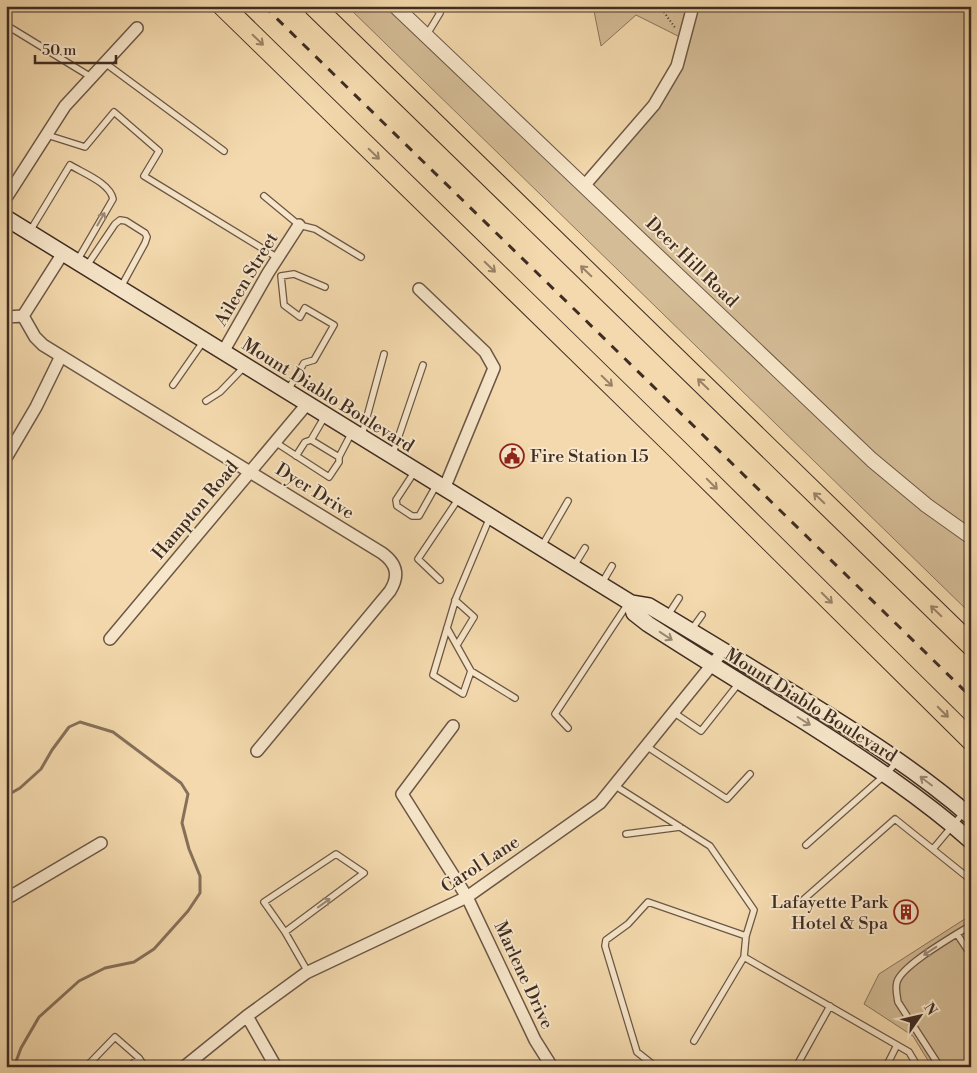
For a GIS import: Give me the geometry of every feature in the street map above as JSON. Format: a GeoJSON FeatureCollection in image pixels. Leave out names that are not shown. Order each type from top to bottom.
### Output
{"type":"FeatureCollection","features":[{"type":"Feature","properties":{"kind":"highway"},"geometry":{"type":"LineString","coordinates":[[223,6],[971,740]]}},
{"type":"Feature","properties":{"kind":"highway"},"geometry":{"type":"LineString","coordinates":[[314,6],[971,645]]}},
{"type":"Feature","properties":{"kind":"main road","name":"Mount Diablo Boulevard"},"geometry":{"type":"LineString","coordinates":[[6,218],[600,585],[630,603],[649,606],[822,711],[898,761],[968,815]]}},
{"type":"Feature","properties":{"kind":"main road","name":"Mount Diablo Boulevard"},"geometry":{"type":"LineString","coordinates":[[630,603],[634,613],[648,624],[886,774],[917,796],[971,841]]}},
{"type":"Feature","properties":{"kind":"street","name":"Deer Hill Road"},"geometry":{"type":"LineString","coordinates":[[395,6],[872,460],[926,505],[971,537]]}},
{"type":"Feature","properties":{"kind":"street"},"geometry":{"type":"LineString","coordinates":[[584,186],[654,105],[677,66],[693,6]]}},
{"type":"Feature","properties":{"kind":"street"},"geometry":{"type":"LineString","coordinates":[[6,198],[65,106],[137,28]]}},
{"type":"Feature","properties":{"kind":"street","name":"Aileen Street"},"geometry":{"type":"LineString","coordinates":[[223,352],[299,225]]}},
{"type":"Feature","properties":{"kind":"street"},"geometry":{"type":"LineString","coordinates":[[6,317],[23,316],[63,252]]}},
{"type":"Feature","properties":{"kind":"street"},"geometry":{"type":"LineString","coordinates":[[419,290],[485,352],[494,368],[441,486]]}},
{"type":"Feature","properties":{"kind":"street","name":"Dyer Drive"},"geometry":{"type":"LineString","coordinates":[[23,316],[35,338],[43,345],[382,553],[393,564],[396,577],[394,585],[256,752]]}},
{"type":"Feature","properties":{"kind":"street"},"geometry":{"type":"LineString","coordinates":[[6,458],[36,407],[61,356]]}},
{"type":"Feature","properties":{"kind":"street","name":"Hampton Road"},"geometry":{"type":"LineString","coordinates":[[110,639],[307,404]]}},
{"type":"Feature","properties":{"kind":"street","name":"Carol Lane"},"geometry":{"type":"LineString","coordinates":[[184,1067],[247,1016],[308,972],[467,897],[600,803],[723,650]]}},
{"type":"Feature","properties":{"kind":"street","name":"Marlene Drive"},"geometry":{"type":"LineString","coordinates":[[453,726],[402,794],[467,897],[535,1040],[552,1067]]}},
{"type":"Feature","properties":{"kind":"street"},"geometry":{"type":"LineString","coordinates":[[6,899],[101,843]]}},
{"type":"Feature","properties":{"kind":"street"},"geometry":{"type":"LineString","coordinates":[[247,1016],[276,1067]]}},
{"type":"Feature","properties":{"kind":"lane"},"geometry":{"type":"LineString","coordinates":[[426,36],[440,13],[433,6]]}},
{"type":"Feature","properties":{"kind":"lane"},"geometry":{"type":"LineString","coordinates":[[6,25],[91,77]]}},
{"type":"Feature","properties":{"kind":"lane"},"geometry":{"type":"LineString","coordinates":[[105,63],[224,151]]}},
{"type":"Feature","properties":{"kind":"lane"},"geometry":{"type":"LineString","coordinates":[[47,134],[85,148],[114,112],[159,151],[144,176],[278,258]]}},
{"type":"Feature","properties":{"kind":"lane"},"geometry":{"type":"LineString","coordinates":[[29,232],[70,165],[106,186],[113,199],[82,264]]}},
{"type":"Feature","properties":{"kind":"lane"},"geometry":{"type":"LineString","coordinates":[[264,196],[299,225],[315,229],[361,257]]}},
{"type":"Feature","properties":{"kind":"lane"},"geometry":{"type":"LineString","coordinates":[[82,264],[115,224],[120,220],[126,221],[145,233],[147,238],[121,288]]}},
{"type":"Feature","properties":{"kind":"lane"},"geometry":{"type":"LineString","coordinates":[[287,392],[304,363],[314,360],[334,325],[304,308],[300,317],[284,305],[281,276],[294,274],[325,287]]}},
{"type":"Feature","properties":{"kind":"lane"},"geometry":{"type":"LineString","coordinates":[[173,385],[204,340]]}},
{"type":"Feature","properties":{"kind":"lane"},"geometry":{"type":"LineString","coordinates":[[275,442],[328,477],[339,462],[339,457],[357,434],[384,354]]}},
{"type":"Feature","properties":{"kind":"lane"},"geometry":{"type":"LineString","coordinates":[[206,401],[220,392],[245,365]]}},
{"type":"Feature","properties":{"kind":"lane"},"geometry":{"type":"LineString","coordinates":[[392,456],[422,365]]}},
{"type":"Feature","properties":{"kind":"lane"},"geometry":{"type":"LineString","coordinates":[[296,456],[305,442],[311,440],[326,415]]}},
{"type":"Feature","properties":{"kind":"lane"},"geometry":{"type":"LineString","coordinates":[[311,440],[339,457]]}},
{"type":"Feature","properties":{"kind":"lane"},"geometry":{"type":"LineString","coordinates":[[415,470],[396,500],[397,506],[412,516],[419,516],[441,486]]}},
{"type":"Feature","properties":{"kind":"lane"},"geometry":{"type":"LineString","coordinates":[[440,580],[418,559],[459,498]]}},
{"type":"Feature","properties":{"kind":"lane"},"geometry":{"type":"LineString","coordinates":[[541,548],[568,501]]}},
{"type":"Feature","properties":{"kind":"lane"},"geometry":{"type":"LineString","coordinates":[[471,670],[463,694],[433,675],[455,600],[490,517]]}},
{"type":"Feature","properties":{"kind":"lane"},"geometry":{"type":"LineString","coordinates":[[573,568],[585,548]]}},
{"type":"Feature","properties":{"kind":"lane"},"geometry":{"type":"LineString","coordinates":[[600,585],[612,566]]}},
{"type":"Feature","properties":{"kind":"lane"},"geometry":{"type":"LineString","coordinates":[[667,617],[679,598]]}},
{"type":"Feature","properties":{"kind":"lane"},"geometry":{"type":"LineString","coordinates":[[455,600],[474,617],[457,644]]}},
{"type":"Feature","properties":{"kind":"lane"},"geometry":{"type":"LineString","coordinates":[[568,728],[555,714],[630,603]]}},
{"type":"Feature","properties":{"kind":"lane"},"geometry":{"type":"LineString","coordinates":[[691,631],[702,615]]}},
{"type":"Feature","properties":{"kind":"lane"},"geometry":{"type":"LineString","coordinates":[[447,628],[471,670],[515,698]]}},
{"type":"Feature","properties":{"kind":"lane"},"geometry":{"type":"LineString","coordinates":[[673,712],[701,731],[740,682]]}},
{"type":"Feature","properties":{"kind":"lane"},"geometry":{"type":"LineString","coordinates":[[646,746],[727,799],[750,774]]}},
{"type":"Feature","properties":{"kind":"lane"},"geometry":{"type":"LineString","coordinates":[[806,845],[886,774],[898,761]]}},
{"type":"Feature","properties":{"kind":"lane"},"geometry":{"type":"LineString","coordinates":[[614,785],[710,846],[754,910],[746,936],[744,957],[694,1041]]}},
{"type":"Feature","properties":{"kind":"lane"},"geometry":{"type":"LineString","coordinates":[[933,849],[953,825],[968,815]]}},
{"type":"Feature","properties":{"kind":"lane"},"geometry":{"type":"LineString","coordinates":[[804,900],[895,818],[971,880]]}},
{"type":"Feature","properties":{"kind":"lane"},"geometry":{"type":"LineString","coordinates":[[626,834],[680,827]]}},
{"type":"Feature","properties":{"kind":"lane"},"geometry":{"type":"LineString","coordinates":[[285,932],[364,873],[336,854],[264,902],[285,932],[308,972]]}},
{"type":"Feature","properties":{"kind":"lane"},"geometry":{"type":"LineString","coordinates":[[656,1067],[637,1052],[605,946],[606,940],[628,924],[648,902],[746,936]]}},
{"type":"Feature","properties":{"kind":"lane"},"geometry":{"type":"LineString","coordinates":[[940,1067],[898,1002],[896,983],[902,973],[912,963],[971,925]]}},
{"type":"Feature","properties":{"kind":"lane"},"geometry":{"type":"LineString","coordinates":[[957,934],[971,954]]}},
{"type":"Feature","properties":{"kind":"lane"},"geometry":{"type":"LineString","coordinates":[[744,957],[909,1052],[918,1067]]}},
{"type":"Feature","properties":{"kind":"lane"},"geometry":{"type":"LineString","coordinates":[[796,1067],[830,1006]]}},
{"type":"Feature","properties":{"kind":"lane"},"geometry":{"type":"LineString","coordinates":[[86,1067],[115,1037],[145,1067]]}},
{"type":"Feature","properties":{"kind":"lane"},"geometry":{"type":"LineString","coordinates":[[886,1067],[897,1045]]}},
{"type":"Feature","properties":{"kind":"lane"},"geometry":{"type":"LineString","coordinates":[[129,1067],[138,1058]]}},
{"type":"Feature","properties":{"kind":"path"},"geometry":{"type":"LineString","coordinates":[[661,6],[684,39]]}},
{"type":"Feature","properties":{"kind":"shaded area"},"geometry":{"type":"Polygon","coordinates":[[[347,6],[395,6],[584,186],[654,105],[684,39],[636,15],[601,46],[593,6],[747,6],[756,11],[759,6],[971,6],[971,614],[347,6]]]}},
{"type":"Feature","properties":{"kind":"shaded area"},"geometry":{"type":"Polygon","coordinates":[[[971,915],[971,1067],[932,1067],[913,1036],[864,1004],[879,974],[971,915]]]}},
{"type":"Feature","properties":{"kind":"waterway"},"geometry":{"type":"LineString","coordinates":[[6,796],[20,788],[41,769],[69,727],[80,722],[113,732],[181,783],[188,794],[182,823],[189,849],[200,876],[200,893],[188,911],[154,949],[134,962],[105,968],[79,981],[39,1017],[21,1048],[14,1067]]}},
{"type":"Feature","properties":{"kind":"railway"},"geometry":{"type":"LineString","coordinates":[[264,6],[971,697]]}},
{"type":"Feature","properties":{"kind":"place","name":"Fire Station 15"},"geometry":{"type":"Point","coordinates":[512,456]}},
{"type":"Feature","properties":{"kind":"place","name":"Lafayette Park Hotel & Spa"},"geometry":{"type":"Point","coordinates":[906,912]}}]}
